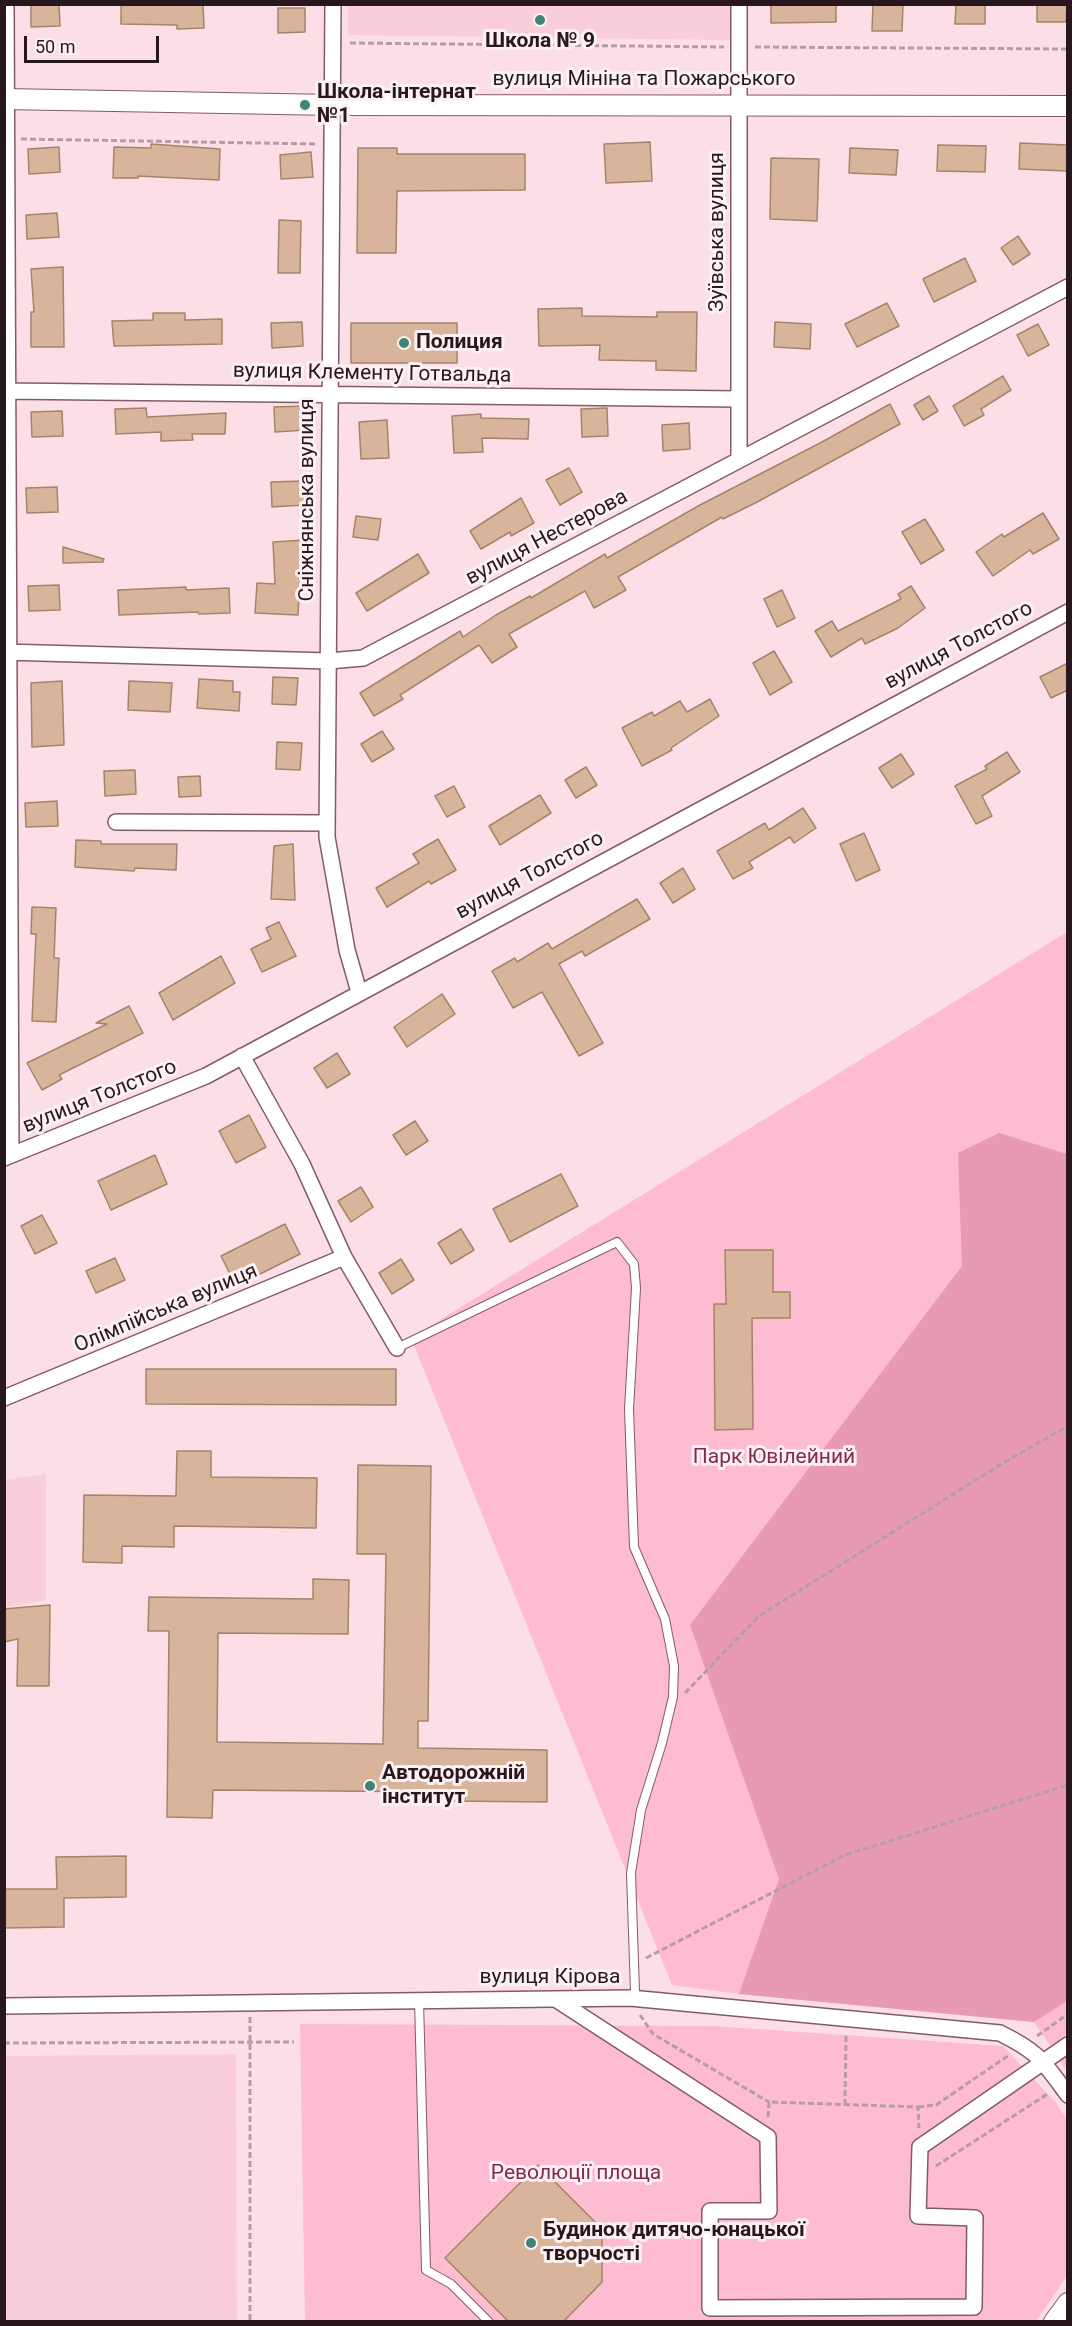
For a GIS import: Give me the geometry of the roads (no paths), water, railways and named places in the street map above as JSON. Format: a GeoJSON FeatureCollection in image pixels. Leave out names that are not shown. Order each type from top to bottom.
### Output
{"type":"FeatureCollection","features":[{"type":"Feature","properties":{"kind":"street"},"geometry":{"type":"LineString","coordinates":[[6,4],[8,1157]]}},
{"type":"Feature","properties":{"kind":"street","name":"Сніжнянська вулиця"},"geometry":{"type":"LineString","coordinates":[[333,4],[327,837],[347,950],[359,992]]}},
{"type":"Feature","properties":{"kind":"street","name":"Зуївська вулиця"},"geometry":{"type":"LineString","coordinates":[[739,4],[739,460]]}},
{"type":"Feature","properties":{"kind":"street","name":"вулиця Мініна та Пожарського"},"geometry":{"type":"LineString","coordinates":[[5,99],[333,105],[1068,106]]}},
{"type":"Feature","properties":{"kind":"street","name":"вулиця Нестерова"},"geometry":{"type":"LineString","coordinates":[[7,652],[328,661],[363,658],[1068,287]]}},
{"type":"Feature","properties":{"kind":"street","name":"вулиця Клементу Готвальда"},"geometry":{"type":"LineString","coordinates":[[6,391],[739,399]]}},
{"type":"Feature","properties":{"kind":"street","name":"вулиця Толстого"},"geometry":{"type":"LineString","coordinates":[[8,1157],[206,1076],[1068,612]]}},
{"type":"Feature","properties":{"kind":"street"},"geometry":{"type":"LineString","coordinates":[[116,822],[327,823]]}},
{"type":"Feature","properties":{"kind":"street"},"geometry":{"type":"LineString","coordinates":[[242,1056],[302,1164],[344,1257],[397,1348]]}},
{"type":"Feature","properties":{"kind":"street","name":"Олімпійська вулиця"},"geometry":{"type":"LineString","coordinates":[[4,1398],[344,1257]]}},
{"type":"Feature","properties":{"kind":"street","name":"вулиця Кірова"},"geometry":{"type":"LineString","coordinates":[[4,2006],[250,2001],[630,1998],[1000,2033],[1023,2045],[1044,2061],[1064,2090]]}},
{"type":"Feature","properties":{"kind":"street"},"geometry":{"type":"LineString","coordinates":[[557,2000],[768,2137],[769,2211],[710,2211],[710,2308],[797,2314],[879,2314],[974,2307],[975,2218],[918,2216],[920,2147],[1068,2045]]}},
{"type":"Feature","properties":{"kind":"street"},"geometry":{"type":"LineString","coordinates":[[1054,2322],[1068,2303]]}},
{"type":"Feature","properties":{"kind":"lane"},"geometry":{"type":"LineString","coordinates":[[397,1348],[617,1242],[634,1264],[636,1288],[629,1409],[634,1547],[665,1619],[674,1666],[669,1712],[641,1810],[631,1873],[635,1992],[630,1998]]}},
{"type":"Feature","properties":{"kind":"lane"},"geometry":{"type":"LineString","coordinates":[[419,1999],[426,2270],[451,2284],[489,2322]]}},
{"type":"Feature","properties":{"kind":"place","name":"Школа № 9"},"geometry":{"type":"Point","coordinates":[540,20]}},
{"type":"Feature","properties":{"kind":"place","name":"Школа-інтернат №1"},"geometry":{"type":"Point","coordinates":[305,105]}},
{"type":"Feature","properties":{"kind":"place","name":"Полиция"},"geometry":{"type":"Point","coordinates":[404,343]}},
{"type":"Feature","properties":{"kind":"place","name":"Автодорожній інститут"},"geometry":{"type":"Point","coordinates":[370,1786]}},
{"type":"Feature","properties":{"kind":"place","name":"Будинок дитячо-юнацької творчості"},"geometry":{"type":"Point","coordinates":[531,2243]}},
{"type":"Feature","properties":{"kind":"park label","name":"Парк Ювілейний"},"geometry":{"type":"Point","coordinates":[774,1458]}},
{"type":"Feature","properties":{"kind":"park label","name":"Революції площа"},"geometry":{"type":"Point","coordinates":[576,2174]}}]}
